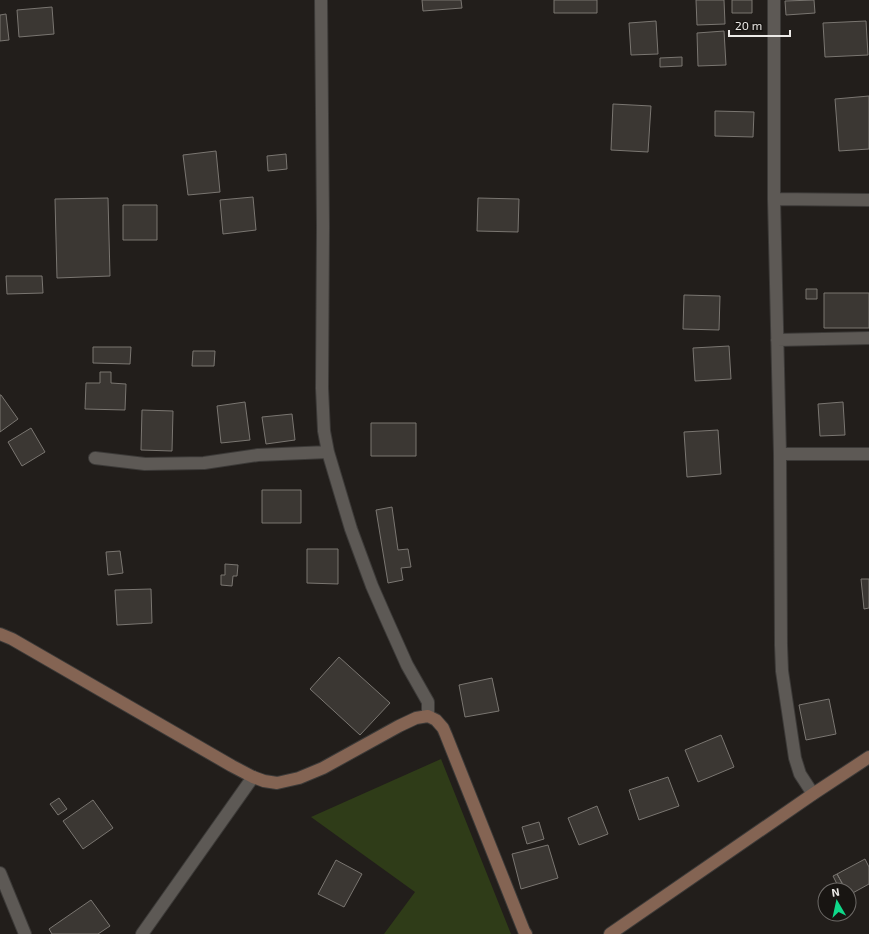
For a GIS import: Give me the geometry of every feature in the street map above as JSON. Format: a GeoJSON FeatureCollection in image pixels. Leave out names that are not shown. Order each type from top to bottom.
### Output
{"type":"FeatureCollection","features":[{"type":"Feature","properties":{"kind":"street"},"geometry":{"type":"LineString","coordinates":[[321,0],[323,226],[322,388],[324,431],[328,452],[351,529],[383,612],[407,664],[428,702],[428,716]]}},
{"type":"Feature","properties":{"kind":"street"},"geometry":{"type":"LineString","coordinates":[[774,0],[774,199],[780,454],[782,671],[795,758],[800,774],[813,794]]}},
{"type":"Feature","properties":{"kind":"street"},"geometry":{"type":"LineString","coordinates":[[774,199],[869,200]]}},
{"type":"Feature","properties":{"kind":"street"},"geometry":{"type":"LineString","coordinates":[[777,340],[869,338]]}},
{"type":"Feature","properties":{"kind":"street"},"geometry":{"type":"LineString","coordinates":[[96,458],[145,464],[204,463],[258,455],[328,452]]}},
{"type":"Feature","properties":{"kind":"street"},"geometry":{"type":"LineString","coordinates":[[780,454],[869,454]]}},
{"type":"Feature","properties":{"kind":"street"},"geometry":{"type":"LineString","coordinates":[[0,634],[232,766],[264,781],[277,783],[299,778],[323,768],[416,718],[428,716],[436,720],[443,728],[525,933]]}},
{"type":"Feature","properties":{"kind":"street"},"geometry":{"type":"LineString","coordinates":[[610,934],[869,757]]}},
{"type":"Feature","properties":{"kind":"street"},"geometry":{"type":"LineString","coordinates":[[142,934],[254,777]]}},
{"type":"Feature","properties":{"kind":"street"},"geometry":{"type":"LineString","coordinates":[[0,873],[25,934]]}},
{"type":"Feature","properties":{"kind":"green space"},"geometry":{"type":"Polygon","coordinates":[[[441,759],[511,934],[384,934],[415,892],[311,817],[441,759]]]}},
{"type":"Feature","properties":{"kind":"building"},"geometry":{"type":"Polygon","coordinates":[[[422,0],[461,0],[462,8],[423,11],[422,0]]]}},
{"type":"Feature","properties":{"kind":"building"},"geometry":{"type":"Polygon","coordinates":[[[554,0],[597,0],[597,13],[554,13],[554,0]]]}},
{"type":"Feature","properties":{"kind":"building"},"geometry":{"type":"Polygon","coordinates":[[[696,0],[724,0],[725,24],[697,25],[696,0]]]}},
{"type":"Feature","properties":{"kind":"building"},"geometry":{"type":"Polygon","coordinates":[[[732,0],[752,0],[752,13],[732,13],[732,0]]]}},
{"type":"Feature","properties":{"kind":"building"},"geometry":{"type":"Polygon","coordinates":[[[814,0],[815,13],[786,15],[785,1],[814,0]]]}},
{"type":"Feature","properties":{"kind":"building"},"geometry":{"type":"Polygon","coordinates":[[[52,7],[54,34],[19,37],[17,10],[52,7]]]}},
{"type":"Feature","properties":{"kind":"building"},"geometry":{"type":"Polygon","coordinates":[[[6,14],[9,40],[0,41],[0,15],[6,14]]]}},
{"type":"Feature","properties":{"kind":"building"},"geometry":{"type":"Polygon","coordinates":[[[656,21],[658,54],[631,55],[629,23],[656,21]]]}},
{"type":"Feature","properties":{"kind":"building"},"geometry":{"type":"Polygon","coordinates":[[[866,21],[868,55],[825,57],[823,23],[866,21]]]}},
{"type":"Feature","properties":{"kind":"building"},"geometry":{"type":"Polygon","coordinates":[[[724,31],[726,65],[698,66],[697,33],[724,31]]]}},
{"type":"Feature","properties":{"kind":"building"},"geometry":{"type":"Polygon","coordinates":[[[682,57],[682,66],[660,67],[660,58],[682,57]]]}},
{"type":"Feature","properties":{"kind":"building"},"geometry":{"type":"Polygon","coordinates":[[[869,96],[869,149],[839,151],[835,99],[869,96]]]}},
{"type":"Feature","properties":{"kind":"building"},"geometry":{"type":"Polygon","coordinates":[[[613,104],[651,106],[648,152],[611,150],[613,104]]]}},
{"type":"Feature","properties":{"kind":"building"},"geometry":{"type":"Polygon","coordinates":[[[715,111],[754,112],[753,137],[715,136],[715,111]]]}},
{"type":"Feature","properties":{"kind":"building"},"geometry":{"type":"Polygon","coordinates":[[[216,151],[220,192],[188,195],[183,155],[216,151]]]}},
{"type":"Feature","properties":{"kind":"building"},"geometry":{"type":"Polygon","coordinates":[[[286,154],[287,169],[268,171],[267,156],[286,154]]]}},
{"type":"Feature","properties":{"kind":"building"},"geometry":{"type":"Polygon","coordinates":[[[253,197],[256,230],[223,234],[220,200],[253,197]]]}},
{"type":"Feature","properties":{"kind":"building"},"geometry":{"type":"Polygon","coordinates":[[[108,198],[110,276],[57,278],[55,199],[108,198]]]}},
{"type":"Feature","properties":{"kind":"building"},"geometry":{"type":"Polygon","coordinates":[[[478,198],[519,199],[518,232],[477,231],[478,198]]]}},
{"type":"Feature","properties":{"kind":"building"},"geometry":{"type":"Polygon","coordinates":[[[123,205],[157,205],[157,240],[123,240],[123,205]]]}},
{"type":"Feature","properties":{"kind":"building"},"geometry":{"type":"Polygon","coordinates":[[[6,276],[42,276],[43,293],[7,294],[6,276]]]}},
{"type":"Feature","properties":{"kind":"building"},"geometry":{"type":"Polygon","coordinates":[[[806,289],[817,289],[817,299],[806,299],[806,289]]]}},
{"type":"Feature","properties":{"kind":"building"},"geometry":{"type":"Polygon","coordinates":[[[824,293],[869,293],[869,328],[824,328],[824,293]]]}},
{"type":"Feature","properties":{"kind":"building"},"geometry":{"type":"Polygon","coordinates":[[[684,295],[720,296],[719,330],[683,329],[684,295]]]}},
{"type":"Feature","properties":{"kind":"building"},"geometry":{"type":"Polygon","coordinates":[[[729,346],[731,379],[695,381],[693,348],[729,346]]]}},
{"type":"Feature","properties":{"kind":"building"},"geometry":{"type":"Polygon","coordinates":[[[93,347],[131,347],[130,364],[93,363],[93,347]]]}},
{"type":"Feature","properties":{"kind":"building"},"geometry":{"type":"Polygon","coordinates":[[[193,351],[215,351],[214,366],[192,366],[193,351]]]}},
{"type":"Feature","properties":{"kind":"building"},"geometry":{"type":"Polygon","coordinates":[[[100,372],[111,372],[111,383],[126,384],[125,410],[85,409],[86,383],[100,383],[100,372]]]}},
{"type":"Feature","properties":{"kind":"building"},"geometry":{"type":"Polygon","coordinates":[[[0,395],[18,419],[0,432],[0,395]]]}},
{"type":"Feature","properties":{"kind":"building"},"geometry":{"type":"Polygon","coordinates":[[[245,402],[250,440],[221,443],[217,406],[245,402]]]}},
{"type":"Feature","properties":{"kind":"building"},"geometry":{"type":"Polygon","coordinates":[[[843,402],[845,435],[820,436],[818,404],[843,402]]]}},
{"type":"Feature","properties":{"kind":"building"},"geometry":{"type":"Polygon","coordinates":[[[142,410],[173,411],[172,451],[141,450],[142,410]]]}},
{"type":"Feature","properties":{"kind":"building"},"geometry":{"type":"Polygon","coordinates":[[[292,414],[295,440],[266,444],[262,417],[292,414]]]}},
{"type":"Feature","properties":{"kind":"building"},"geometry":{"type":"Polygon","coordinates":[[[371,423],[416,423],[416,456],[371,456],[371,423]]]}},
{"type":"Feature","properties":{"kind":"building"},"geometry":{"type":"Polygon","coordinates":[[[31,428],[45,452],[22,466],[8,442],[31,428]]]}},
{"type":"Feature","properties":{"kind":"building"},"geometry":{"type":"Polygon","coordinates":[[[718,430],[721,474],[687,477],[684,432],[718,430]]]}},
{"type":"Feature","properties":{"kind":"building"},"geometry":{"type":"Polygon","coordinates":[[[262,490],[301,490],[301,523],[262,523],[262,490]]]}},
{"type":"Feature","properties":{"kind":"building"},"geometry":{"type":"Polygon","coordinates":[[[392,507],[398,550],[408,549],[411,567],[401,568],[403,580],[388,583],[376,510],[392,507]]]}},
{"type":"Feature","properties":{"kind":"building"},"geometry":{"type":"Polygon","coordinates":[[[307,549],[338,549],[338,584],[307,583],[307,549]]]}},
{"type":"Feature","properties":{"kind":"building"},"geometry":{"type":"Polygon","coordinates":[[[120,551],[123,573],[108,575],[106,552],[120,551]]]}},
{"type":"Feature","properties":{"kind":"building"},"geometry":{"type":"Polygon","coordinates":[[[225,564],[238,565],[237,576],[233,576],[232,586],[221,585],[221,575],[225,575],[225,564]]]}},
{"type":"Feature","properties":{"kind":"building"},"geometry":{"type":"Polygon","coordinates":[[[861,579],[869,579],[869,608],[864,609],[861,579]]]}},
{"type":"Feature","properties":{"kind":"building"},"geometry":{"type":"Polygon","coordinates":[[[151,589],[152,623],[117,625],[115,590],[151,589]]]}},
{"type":"Feature","properties":{"kind":"building"},"geometry":{"type":"Polygon","coordinates":[[[339,657],[390,703],[360,735],[310,689],[339,657]]]}},
{"type":"Feature","properties":{"kind":"building"},"geometry":{"type":"Polygon","coordinates":[[[492,678],[499,711],[465,717],[459,685],[492,678]]]}},
{"type":"Feature","properties":{"kind":"building"},"geometry":{"type":"Polygon","coordinates":[[[829,699],[836,734],[806,740],[799,705],[829,699]]]}},
{"type":"Feature","properties":{"kind":"building"},"geometry":{"type":"Polygon","coordinates":[[[721,735],[734,767],[698,782],[685,750],[721,735]]]}},
{"type":"Feature","properties":{"kind":"building"},"geometry":{"type":"Polygon","coordinates":[[[668,777],[679,806],[639,820],[629,790],[668,777]]]}},
{"type":"Feature","properties":{"kind":"building"},"geometry":{"type":"Polygon","coordinates":[[[59,798],[67,809],[58,815],[50,804],[59,798]]]}},
{"type":"Feature","properties":{"kind":"building"},"geometry":{"type":"Polygon","coordinates":[[[93,800],[113,828],[83,849],[63,821],[93,800]]]}},
{"type":"Feature","properties":{"kind":"building"},"geometry":{"type":"Polygon","coordinates":[[[597,806],[608,834],[579,845],[568,818],[597,806]]]}},
{"type":"Feature","properties":{"kind":"building"},"geometry":{"type":"Polygon","coordinates":[[[539,822],[544,839],[527,844],[522,827],[539,822]]]}},
{"type":"Feature","properties":{"kind":"building"},"geometry":{"type":"Polygon","coordinates":[[[548,845],[558,878],[521,889],[512,854],[548,845]]]}},
{"type":"Feature","properties":{"kind":"building"},"geometry":{"type":"Polygon","coordinates":[[[865,859],[869,867],[869,884],[857,891],[857,882],[842,882],[837,874],[865,859]]]}},
{"type":"Feature","properties":{"kind":"building"},"geometry":{"type":"Polygon","coordinates":[[[336,860],[362,874],[344,907],[318,894],[336,860]]]}},
{"type":"Feature","properties":{"kind":"building"},"geometry":{"type":"Polygon","coordinates":[[[837,874],[841,882],[836,882],[833,876],[837,874]]]}},
{"type":"Feature","properties":{"kind":"building"},"geometry":{"type":"Polygon","coordinates":[[[91,900],[110,926],[98,934],[52,934],[49,929],[91,900]]]}}]}
